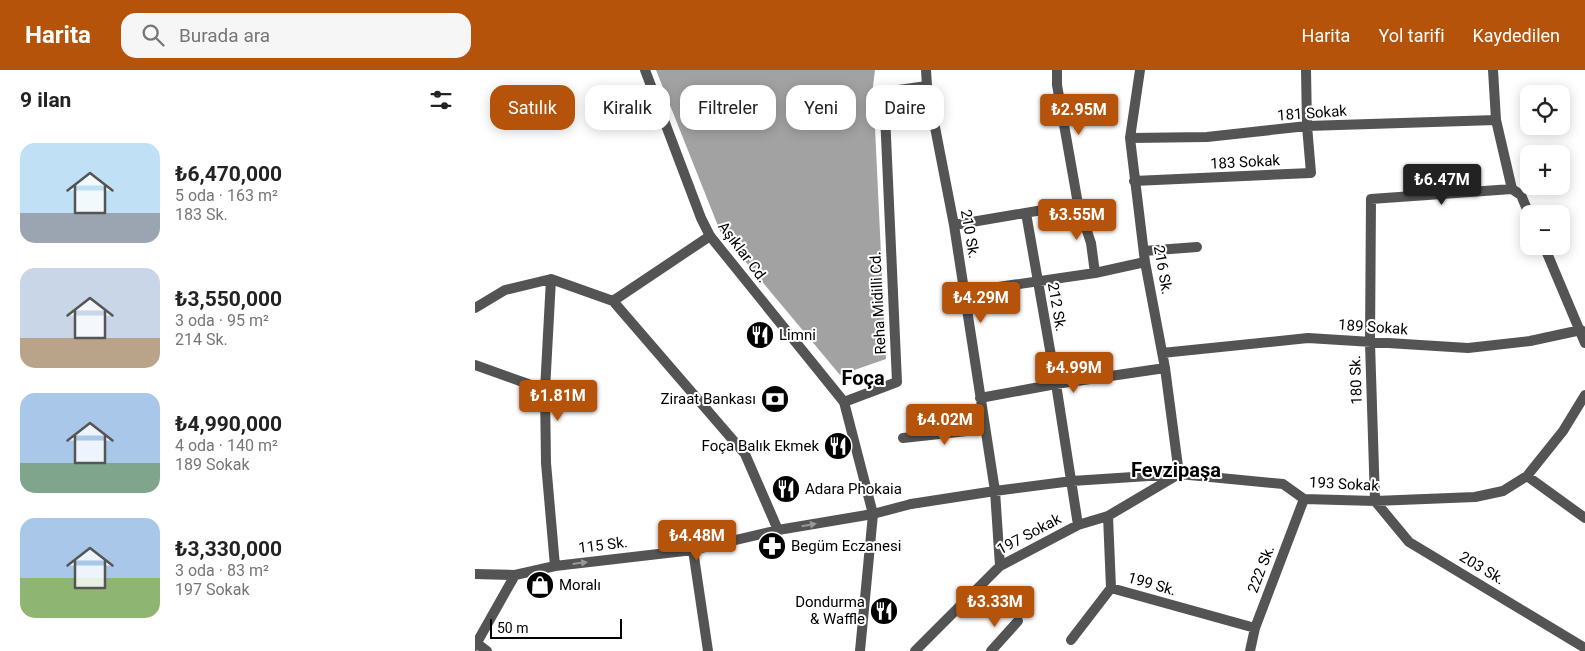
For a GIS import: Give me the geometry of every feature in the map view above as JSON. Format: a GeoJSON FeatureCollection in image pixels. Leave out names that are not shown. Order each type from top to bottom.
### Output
{"type":"FeatureCollection","features":[{"type":"Feature","properties":{"kind":"street","name":"Aşıklar Cd."},"geometry":{"type":"LineString","coordinates":[[645,70],[701,218],[710,236],[844,402]]}},
{"type":"Feature","properties":{"kind":"street"},"geometry":{"type":"LineString","coordinates":[[926,70],[927,85]]}},
{"type":"Feature","properties":{"kind":"street"},"geometry":{"type":"LineString","coordinates":[[1057,70],[1057,85],[1078,204],[1091,243],[1095,273]]}},
{"type":"Feature","properties":{"kind":"street","name":"216 Sk."},"geometry":{"type":"LineString","coordinates":[[1140,70],[1130,138],[1134,181],[1145,257],[1165,368],[1179,474]]}},
{"type":"Feature","properties":{"kind":"street"},"geometry":{"type":"LineString","coordinates":[[1306,70],[1307,126]]}},
{"type":"Feature","properties":{"kind":"street"},"geometry":{"type":"LineString","coordinates":[[1493,70],[1496,120],[1512,189],[1521,195],[1525,205]]}},
{"type":"Feature","properties":{"kind":"street","name":"181 Sokak"},"geometry":{"type":"LineString","coordinates":[[1130,138],[1207,137],[1307,126],[1496,120]]}},
{"type":"Feature","properties":{"kind":"street","name":"183 Sokak"},"geometry":{"type":"LineString","coordinates":[[1134,181],[1311,173],[1307,126]]}},
{"type":"Feature","properties":{"kind":"street","name":"Reha Midilli Cd."},"geometry":{"type":"LineString","coordinates":[[844,402],[897,382],[886,130]]}},
{"type":"Feature","properties":{"kind":"street","name":"210 Sk."},"geometry":{"type":"LineString","coordinates":[[935,130],[953,225],[995,491],[1000,566]]}},
{"type":"Feature","properties":{"kind":"street","name":"180 Sk."},"geometry":{"type":"LineString","coordinates":[[1375,501],[1370,343],[1371,198],[1512,189]]}},
{"type":"Feature","properties":{"kind":"street"},"geometry":{"type":"LineString","coordinates":[[953,225],[1078,204]]}},
{"type":"Feature","properties":{"kind":"street","name":"212 Sk."},"geometry":{"type":"LineString","coordinates":[[1026,213],[1078,525]]}},
{"type":"Feature","properties":{"kind":"street"},"geometry":{"type":"LineString","coordinates":[[613,301],[710,236]]}},
{"type":"Feature","properties":{"kind":"street"},"geometry":{"type":"LineString","coordinates":[[964,292],[1095,273],[1145,257],[1197,247]]}},
{"type":"Feature","properties":{"kind":"street"},"geometry":{"type":"LineString","coordinates":[[1547,255],[1585,343]]}},
{"type":"Feature","properties":{"kind":"street"},"geometry":{"type":"LineString","coordinates":[[551,279],[545,390],[547,463],[555,566]]}},
{"type":"Feature","properties":{"kind":"street"},"geometry":{"type":"LineString","coordinates":[[475,308],[505,290],[551,279],[613,301],[745,454],[778,530]]}},
{"type":"Feature","properties":{"kind":"street","name":"189 Sokak"},"geometry":{"type":"LineString","coordinates":[[1162,353],[1308,338],[1468,348],[1530,341],[1581,330]]}},
{"type":"Feature","properties":{"kind":"street"},"geometry":{"type":"LineString","coordinates":[[475,365],[545,390]]}},
{"type":"Feature","properties":{"kind":"street"},"geometry":{"type":"LineString","coordinates":[[980,398],[1056,384],[1165,368]]}},
{"type":"Feature","properties":{"kind":"street","name":"193 Sokak"},"geometry":{"type":"LineString","coordinates":[[873,514],[911,504],[995,491],[1072,481],[1179,474],[1283,484],[1304,498],[1375,501],[1475,497],[1503,490],[1527,476],[1563,431],[1585,395]]}},
{"type":"Feature","properties":{"kind":"street"},"geometry":{"type":"LineString","coordinates":[[844,402],[873,514],[860,651]]}},
{"type":"Feature","properties":{"kind":"street"},"geometry":{"type":"LineString","coordinates":[[903,438],[985,429]]}},
{"type":"Feature","properties":{"kind":"street","name":"197 Sokak"},"geometry":{"type":"LineString","coordinates":[[915,651],[1000,566],[1078,525],[1108,516],[1179,474]]}},
{"type":"Feature","properties":{"kind":"street"},"geometry":{"type":"LineString","coordinates":[[1527,476],[1585,518]]}},
{"type":"Feature","properties":{"kind":"street","name":"222 Sk."},"geometry":{"type":"LineString","coordinates":[[1250,651],[1255,628],[1304,498]]}},
{"type":"Feature","properties":{"kind":"street","name":"203 Sk."},"geometry":{"type":"LineString","coordinates":[[1375,501],[1409,542],[1585,648]]}},
{"type":"Feature","properties":{"kind":"street","name":"115 Sk."},"geometry":{"type":"LineString","coordinates":[[475,574],[515,575],[555,566],[693,550],[778,530],[873,514]]}},
{"type":"Feature","properties":{"kind":"street","name":"199 Sk."},"geometry":{"type":"LineString","coordinates":[[1108,516],[1111,588],[1255,628]]}},
{"type":"Feature","properties":{"kind":"street"},"geometry":{"type":"LineString","coordinates":[[693,550],[708,651]]}},
{"type":"Feature","properties":{"kind":"street"},"geometry":{"type":"LineString","coordinates":[[487,651],[476,644],[515,575]]}},
{"type":"Feature","properties":{"kind":"street"},"geometry":{"type":"LineString","coordinates":[[1071,640],[1111,588]]}},
{"type":"Feature","properties":{"kind":"street"},"geometry":{"type":"LineString","coordinates":[[991,651],[1018,621]]}},
{"type":"Feature","properties":{"kind":"shaded area"},"geometry":{"type":"Polygon","coordinates":[[[656,70],[875,70],[873,85],[866,85],[866,130],[875,130],[886,359],[840,375],[720,231],[670,105],[670,85],[662,85],[656,70]]]}},
{"type":"Feature","properties":{"kind":"place","name":"Limni"},"geometry":{"type":"Point","coordinates":[760,335]}},
{"type":"Feature","properties":{"kind":"place","name":"Ziraat Bankası"},"geometry":{"type":"Point","coordinates":[775,399]}},
{"type":"Feature","properties":{"kind":"place","name":"Foça Balık Ekmek"},"geometry":{"type":"Point","coordinates":[838,446]}},
{"type":"Feature","properties":{"kind":"place","name":"Adara Phokaia"},"geometry":{"type":"Point","coordinates":[786,489]}},
{"type":"Feature","properties":{"kind":"place","name":"Begüm Eczanesi"},"geometry":{"type":"Point","coordinates":[772,546]}},
{"type":"Feature","properties":{"kind":"place","name":"Moralı"},"geometry":{"type":"Point","coordinates":[540,585]}},
{"type":"Feature","properties":{"kind":"place","name":"Dondurma & Waffle"},"geometry":{"type":"Point","coordinates":[884,611]}},
{"type":"Feature","properties":{"kind":"district","name":"Foça"},"geometry":{"type":"Point","coordinates":[863,378]}},
{"type":"Feature","properties":{"kind":"district","name":"Fevzipaşa"},"geometry":{"type":"Point","coordinates":[1176,470]}}]}
